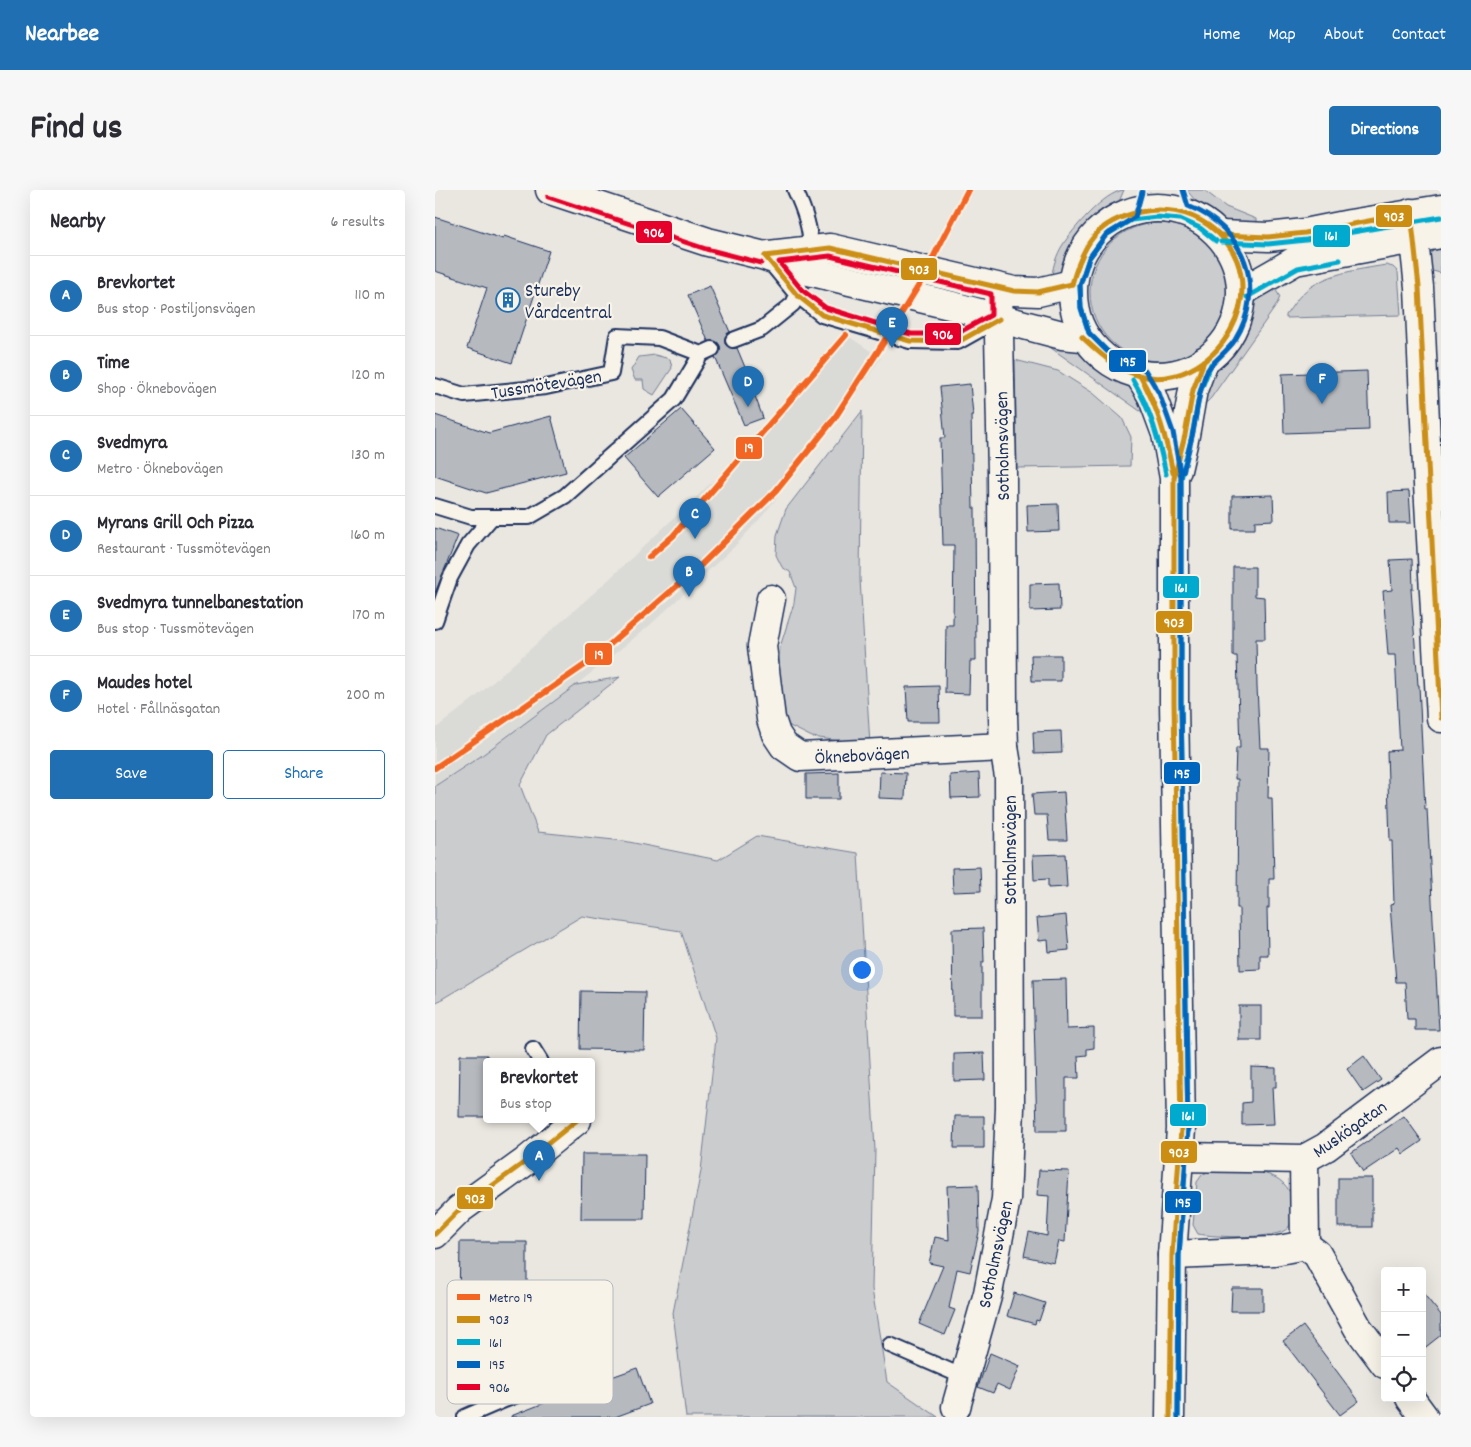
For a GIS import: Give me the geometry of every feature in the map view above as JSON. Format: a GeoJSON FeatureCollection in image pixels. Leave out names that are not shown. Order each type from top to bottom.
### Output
{"type":"FeatureCollection","features":[{"type":"Feature","properties":{"kind":"street"},"geometry":{"type":"LineString","coordinates":[[550,190],[708,242],[765,256],[805,272],[953,306],[1062,335],[1082,337]]}},
{"type":"Feature","properties":{"kind":"street"},"geometry":{"type":"LineString","coordinates":[[1178,201],[1221,235],[1230,246],[1240,268],[1243,291],[1238,314],[1230,334],[1210,357],[1184,374],[1157,378],[1140,376],[1103,358],[1082,337],[1074,309],[1072,284],[1081,254],[1101,229],[1132,202],[1157,209],[1178,201]]}},
{"type":"Feature","properties":{"kind":"street"},"geometry":{"type":"LineString","coordinates":[[1221,235],[1246,237],[1305,233],[1441,209]]}},
{"type":"Feature","properties":{"kind":"street"},"geometry":{"type":"LineString","coordinates":[[1411,213],[1414,240],[1430,285],[1427,466],[1436,513],[1441,718]]}},
{"type":"Feature","properties":{"kind":"street"},"geometry":{"type":"LineString","coordinates":[[1243,291],[1295,261],[1441,234]]}},
{"type":"Feature","properties":{"kind":"street"},"geometry":{"type":"LineString","coordinates":[[805,272],[829,248],[1014,291],[1038,292],[1072,284]]}},
{"type":"Feature","properties":{"kind":"street","name":"Sotholmsvägen"},"geometry":{"type":"LineString","coordinates":[[956,1407],[988,1293],[1007,1199],[1010,1108],[1009,786],[1004,747],[998,288]]}},
{"type":"Feature","properties":{"kind":"street"},"geometry":{"type":"LineString","coordinates":[[1174,478],[1185,435],[1193,390],[1203,361]]}},
{"type":"Feature","properties":{"kind":"street"},"geometry":{"type":"LineString","coordinates":[[1140,376],[1153,396],[1166,434],[1174,478],[1173,702],[1181,1130],[1172,1255],[1170,1417]]}},
{"type":"Feature","properties":{"kind":"street","name":"Öknebovägen"},"geometry":{"type":"LineString","coordinates":[[771,599],[762,646],[771,720],[776,734],[784,746],[800,757],[1004,747]]}},
{"type":"Feature","properties":{"kind":"street","name":"Muskögatan"},"geometry":{"type":"LineString","coordinates":[[1178,1157],[1304,1159],[1326,1147],[1441,1061]]}},
{"type":"Feature","properties":{"kind":"street"},"geometry":{"type":"LineString","coordinates":[[435,1234],[460,1210],[525,1162],[573,1123]]}},
{"type":"Feature","properties":{"kind":"street"},"geometry":{"type":"LineString","coordinates":[[1304,1159],[1305,1245]]}},
{"type":"Feature","properties":{"kind":"street"},"geometry":{"type":"LineString","coordinates":[[1172,1255],[1274,1252],[1305,1245],[1317,1254],[1358,1328],[1381,1359]]}},
{"type":"Feature","properties":{"kind":"street"},"geometry":{"type":"LineString","coordinates":[[1413,1402],[1424,1417]]}},
{"type":"Feature","properties":{"kind":"lane"},"geometry":{"type":"LineString","coordinates":[[733,340],[762,329],[793,304],[805,272],[808,227],[802,204],[795,190]]}},
{"type":"Feature","properties":{"kind":"lane"},"geometry":{"type":"LineString","coordinates":[[805,272],[822,315],[910,341],[958,342],[999,319]]}},
{"type":"Feature","properties":{"kind":"lane","name":"Tussmötevägen"},"geometry":{"type":"LineString","coordinates":[[435,386],[464,395],[545,387],[611,373],[617,336],[659,338],[706,352],[674,399],[565,496],[529,518],[492,518]]}},
{"type":"Feature","properties":{"kind":"lane"},"geometry":{"type":"LineString","coordinates":[[435,506],[471,517],[492,518]]}},
{"type":"Feature","properties":{"kind":"lane"},"geometry":{"type":"LineString","coordinates":[[435,621],[450,578],[469,545],[492,518]]}},
{"type":"Feature","properties":{"kind":"lane"},"geometry":{"type":"LineString","coordinates":[[533,1049],[539,1058]]}},
{"type":"Feature","properties":{"kind":"lane"},"geometry":{"type":"LineString","coordinates":[[890,1344],[964,1377]]}},
{"type":"Feature","properties":{"kind":"lane"},"geometry":{"type":"LineString","coordinates":[[465,1417],[497,1404]]}},
{"type":"Feature","properties":{"kind":"shaded area"},"geometry":{"type":"Polygon","coordinates":[[[1124,190],[1118,204],[1076,248],[1064,270],[1052,275],[1058,253],[1073,231],[1098,204],[1116,192],[1124,190]]]}},
{"type":"Feature","properties":{"kind":"shaded area"},"geometry":{"type":"Polygon","coordinates":[[[1187,190],[1204,190],[1226,207],[1256,219],[1256,227],[1237,228],[1224,223],[1202,207],[1187,190]]]}},
{"type":"Feature","properties":{"kind":"shaded area"},"geometry":{"type":"Polygon","coordinates":[[[1159,223],[1185,228],[1208,243],[1223,266],[1228,292],[1223,318],[1208,341],[1185,356],[1159,361],[1133,356],[1110,341],[1095,318],[1090,292],[1095,266],[1110,243],[1133,228],[1159,223]]]}},
{"type":"Feature","properties":{"kind":"shaded area"},"geometry":{"type":"Polygon","coordinates":[[[1441,248],[1441,273],[1432,271],[1428,266],[1429,255],[1434,250],[1441,248]]]}},
{"type":"Feature","properties":{"kind":"shaded area"},"geometry":{"type":"Polygon","coordinates":[[[1386,265],[1393,267],[1398,272],[1401,315],[1286,318],[1286,315],[1300,296],[1320,281],[1341,274],[1386,265]]]}},
{"type":"Feature","properties":{"kind":"shaded area"},"geometry":{"type":"Polygon","coordinates":[[[1274,287],[1280,297],[1276,306],[1211,398],[1207,402],[1203,402],[1209,374],[1230,355],[1246,326],[1257,299],[1274,287]]]}},
{"type":"Feature","properties":{"kind":"shaded area"},"geometry":{"type":"Polygon","coordinates":[[[842,332],[881,358],[838,420],[764,514],[735,546],[650,625],[576,685],[481,756],[435,786],[435,729],[476,697],[604,584],[745,451],[808,381],[842,332]]]}},
{"type":"Feature","properties":{"kind":"shaded area"},"geometry":{"type":"Polygon","coordinates":[[[1052,341],[1081,348],[1089,353],[1098,363],[1135,390],[1146,410],[1140,411],[1051,348],[1052,341]]]}},
{"type":"Feature","properties":{"kind":"shaded area"},"geometry":{"type":"Polygon","coordinates":[[[655,355],[670,359],[672,368],[654,395],[644,389],[643,380],[635,380],[631,370],[639,357],[655,355]]]}},
{"type":"Feature","properties":{"kind":"shaded area"},"geometry":{"type":"Polygon","coordinates":[[[1015,360],[1058,371],[1093,393],[1122,418],[1131,437],[1130,466],[1017,468],[1015,360]]]}},
{"type":"Feature","properties":{"kind":"shaded area"},"geometry":{"type":"Polygon","coordinates":[[[862,411],[860,579],[870,745],[812,737],[786,724],[778,678],[780,647],[794,603],[796,588],[790,572],[782,567],[776,555],[777,535],[786,509],[862,411]]]}},
{"type":"Feature","properties":{"kind":"shaded area"},"geometry":{"type":"Polygon","coordinates":[[[620,677],[546,735],[520,785],[538,832],[624,841],[718,860],[757,836],[858,853],[875,1150],[872,1289],[887,1382],[938,1417],[686,1417],[673,1313],[701,1171],[716,1038],[681,931],[582,916],[435,1003],[435,786],[481,756],[576,685],[620,677]]]}},
{"type":"Feature","properties":{"kind":"shaded area"},"geometry":{"type":"Polygon","coordinates":[[[1207,1172],[1257,1172],[1280,1180],[1289,1190],[1292,1198],[1292,1216],[1288,1228],[1282,1232],[1259,1236],[1231,1237],[1198,1234],[1193,1225],[1197,1182],[1207,1172]]]}},
{"type":"Feature","properties":{"kind":"building","name":"Stureby Vårdcentral"},"geometry":{"type":"Polygon","coordinates":[[[435,217],[503,239],[504,236],[549,251],[512,363],[467,348],[487,288],[435,271],[435,217]]]}},
{"type":"Feature","properties":{"kind":"building"},"geometry":{"type":"Polygon","coordinates":[[[710,286],[730,332],[725,338],[725,344],[731,348],[737,348],[752,384],[763,418],[744,425],[715,357],[719,354],[720,346],[717,342],[708,341],[688,295],[710,286]]]}},
{"type":"Feature","properties":{"kind":"building"},"geometry":{"type":"Polygon","coordinates":[[[1367,371],[1369,430],[1284,433],[1282,374],[1367,371]]]}},
{"type":"Feature","properties":{"kind":"building"},"geometry":{"type":"Polygon","coordinates":[[[970,384],[973,415],[971,415],[973,508],[975,508],[976,661],[970,661],[969,694],[945,693],[946,625],[953,625],[954,545],[943,545],[940,438],[945,438],[940,387],[970,384]]]}},
{"type":"Feature","properties":{"kind":"building"},"geometry":{"type":"Polygon","coordinates":[[[681,409],[715,448],[658,497],[624,458],[681,409]]]}},
{"type":"Feature","properties":{"kind":"building"},"geometry":{"type":"Polygon","coordinates":[[[435,415],[489,433],[551,416],[566,472],[486,493],[435,476],[435,415]]]}},
{"type":"Feature","properties":{"kind":"building"},"geometry":{"type":"Polygon","coordinates":[[[1409,491],[1411,523],[1389,523],[1388,492],[1409,491]]]}},
{"type":"Feature","properties":{"kind":"building"},"geometry":{"type":"Polygon","coordinates":[[[1273,495],[1274,520],[1255,521],[1255,529],[1232,529],[1232,496],[1273,495]]]}},
{"type":"Feature","properties":{"kind":"building"},"geometry":{"type":"Polygon","coordinates":[[[1058,504],[1059,531],[1028,532],[1027,505],[1058,504]]]}},
{"type":"Feature","properties":{"kind":"building"},"geometry":{"type":"Polygon","coordinates":[[[435,528],[458,536],[435,593],[435,528]]]}},
{"type":"Feature","properties":{"kind":"building"},"geometry":{"type":"Polygon","coordinates":[[[1412,559],[1413,589],[1411,589],[1419,685],[1425,809],[1427,809],[1439,1030],[1415,1030],[1415,1019],[1407,1019],[1405,982],[1396,982],[1390,905],[1394,904],[1387,751],[1400,750],[1395,655],[1388,655],[1383,591],[1392,590],[1390,560],[1412,559]]]}},
{"type":"Feature","properties":{"kind":"building"},"geometry":{"type":"Polygon","coordinates":[[[1233,567],[1255,567],[1255,596],[1264,597],[1265,639],[1256,639],[1257,687],[1260,748],[1269,748],[1268,798],[1272,798],[1274,879],[1269,879],[1269,908],[1267,908],[1268,955],[1260,955],[1260,969],[1240,970],[1239,908],[1237,908],[1238,779],[1235,779],[1236,748],[1240,748],[1237,656],[1233,656],[1233,567]]]}},
{"type":"Feature","properties":{"kind":"building"},"geometry":{"type":"Polygon","coordinates":[[[1059,583],[1060,610],[1030,611],[1030,584],[1059,583]]]}},
{"type":"Feature","properties":{"kind":"building"},"geometry":{"type":"Polygon","coordinates":[[[1031,655],[1061,655],[1061,681],[1032,681],[1031,655]]]}},
{"type":"Feature","properties":{"kind":"building"},"geometry":{"type":"Polygon","coordinates":[[[939,686],[940,722],[908,722],[906,687],[939,686]]]}},
{"type":"Feature","properties":{"kind":"building"},"geometry":{"type":"Polygon","coordinates":[[[1061,731],[1062,753],[1034,754],[1033,732],[1061,731]]]}},
{"type":"Feature","properties":{"kind":"building"},"geometry":{"type":"Polygon","coordinates":[[[880,772],[906,773],[905,799],[879,798],[880,772]]]}},
{"type":"Feature","properties":{"kind":"building"},"geometry":{"type":"Polygon","coordinates":[[[839,773],[839,799],[806,799],[806,774],[839,773]]]}},
{"type":"Feature","properties":{"kind":"building"},"geometry":{"type":"Polygon","coordinates":[[[979,773],[980,797],[951,798],[950,775],[979,773]]]}},
{"type":"Feature","properties":{"kind":"building"},"geometry":{"type":"Polygon","coordinates":[[[1064,792],[1067,840],[1049,840],[1047,815],[1034,815],[1032,794],[1064,792]]]}},
{"type":"Feature","properties":{"kind":"building"},"geometry":{"type":"Polygon","coordinates":[[[1065,854],[1067,887],[1048,888],[1048,879],[1034,880],[1033,855],[1065,854]]]}},
{"type":"Feature","properties":{"kind":"building"},"geometry":{"type":"Polygon","coordinates":[[[980,867],[981,891],[953,892],[952,868],[980,867]]]}},
{"type":"Feature","properties":{"kind":"building"},"geometry":{"type":"Polygon","coordinates":[[[1066,915],[1069,950],[1049,952],[1048,940],[1039,941],[1037,918],[1066,915]]]}},
{"type":"Feature","properties":{"kind":"building"},"geometry":{"type":"Polygon","coordinates":[[[983,928],[982,1016],[953,1016],[952,929],[983,928]]]}},
{"type":"Feature","properties":{"kind":"building"},"geometry":{"type":"Polygon","coordinates":[[[1066,979],[1067,1029],[1094,1028],[1094,1048],[1087,1049],[1087,1055],[1078,1056],[1079,1078],[1066,1078],[1066,1131],[1037,1131],[1033,980],[1066,979]]]}},
{"type":"Feature","properties":{"kind":"building"},"geometry":{"type":"Polygon","coordinates":[[[581,991],[645,992],[644,1050],[580,1049],[581,991]]]}},
{"type":"Feature","properties":{"kind":"building"},"geometry":{"type":"Polygon","coordinates":[[[1239,1006],[1261,1006],[1261,1040],[1239,1040],[1239,1006]]]}},
{"type":"Feature","properties":{"kind":"building"},"geometry":{"type":"Polygon","coordinates":[[[984,1053],[985,1080],[954,1081],[954,1054],[984,1053]]]}},
{"type":"Feature","properties":{"kind":"building"},"geometry":{"type":"Polygon","coordinates":[[[460,1055],[487,1055],[487,1058],[483,1058],[483,1117],[459,1117],[460,1055]]]}},
{"type":"Feature","properties":{"kind":"building"},"geometry":{"type":"Polygon","coordinates":[[[1364,1056],[1381,1080],[1363,1092],[1347,1069],[1364,1056]]]}},
{"type":"Feature","properties":{"kind":"building"},"geometry":{"type":"Polygon","coordinates":[[[1251,1067],[1276,1068],[1276,1087],[1272,1087],[1274,1124],[1242,1125],[1242,1103],[1251,1102],[1251,1067]]]}},
{"type":"Feature","properties":{"kind":"building"},"geometry":{"type":"Polygon","coordinates":[[[955,1116],[984,1116],[984,1148],[954,1148],[955,1116]]]}},
{"type":"Feature","properties":{"kind":"building"},"geometry":{"type":"Polygon","coordinates":[[[1404,1116],[1422,1141],[1403,1154],[1399,1148],[1363,1172],[1351,1153],[1404,1116]]]}},
{"type":"Feature","properties":{"kind":"building"},"geometry":{"type":"Polygon","coordinates":[[[582,1154],[645,1154],[644,1219],[581,1219],[582,1154]]]}},
{"type":"Feature","properties":{"kind":"building"},"geometry":{"type":"Polygon","coordinates":[[[1039,1170],[1069,1171],[1065,1242],[1059,1241],[1054,1263],[1024,1256],[1029,1232],[1047,1236],[1049,1196],[1037,1195],[1039,1170]]]}},
{"type":"Feature","properties":{"kind":"building"},"geometry":{"type":"Polygon","coordinates":[[[1338,1178],[1372,1178],[1372,1227],[1338,1227],[1338,1178]]]}},
{"type":"Feature","properties":{"kind":"building"},"geometry":{"type":"Polygon","coordinates":[[[978,1185],[979,1232],[970,1272],[957,1269],[949,1308],[955,1310],[945,1335],[919,1324],[943,1266],[929,1263],[935,1237],[949,1240],[947,1186],[978,1185]]]}},
{"type":"Feature","properties":{"kind":"building"},"geometry":{"type":"Polygon","coordinates":[[[460,1242],[527,1242],[527,1280],[459,1280],[460,1242]]]}},
{"type":"Feature","properties":{"kind":"building"},"geometry":{"type":"Polygon","coordinates":[[[1232,1288],[1263,1288],[1263,1311],[1231,1311],[1232,1288]]]}},
{"type":"Feature","properties":{"kind":"building"},"geometry":{"type":"Polygon","coordinates":[[[1014,1293],[1045,1303],[1039,1321],[1036,1320],[1035,1324],[1007,1316],[1014,1293]]]}},
{"type":"Feature","properties":{"kind":"building"},"geometry":{"type":"Polygon","coordinates":[[[1426,1297],[1441,1315],[1441,1335],[1426,1347],[1426,1297]]]}},
{"type":"Feature","properties":{"kind":"building"},"geometry":{"type":"Polygon","coordinates":[[[1303,1326],[1359,1401],[1340,1415],[1283,1341],[1303,1326]]]}},
{"type":"Feature","properties":{"kind":"building"},"geometry":{"type":"Polygon","coordinates":[[[990,1353],[1020,1366],[1010,1390],[997,1384],[993,1393],[978,1387],[990,1353]]]}},
{"type":"Feature","properties":{"kind":"building"},"geometry":{"type":"Polygon","coordinates":[[[637,1368],[650,1404],[615,1417],[511,1417],[542,1404],[613,1404],[613,1377],[637,1368]]]}},
{"type":"Feature","properties":{"kind":"metro line","name":"19"},"geometry":{"type":"LineString","coordinates":[[435,768],[592,660],[701,565],[776,491],[834,419],[880,348],[919,285],[968,190]]}},
{"type":"Feature","properties":{"kind":"metro line","name":"19"},"geometry":{"type":"LineString","coordinates":[[649,557],[673,536],[846,335]]}},
{"type":"Feature","properties":{"kind":"transit line","name":"195"},"geometry":{"type":"LineString","coordinates":[[1183,190],[1188,206],[1208,216],[1224,229],[1236,244],[1245,262],[1249,281],[1249,300],[1245,320],[1235,340],[1209,368],[1204,378],[1183,472]]}},
{"type":"Feature","properties":{"kind":"transit line","name":"195"},"geometry":{"type":"LineString","coordinates":[[1142,192],[1135,217],[1106,235],[1089,258],[1080,285],[1081,308],[1089,333],[1107,351],[1145,370],[1159,393],[1173,432],[1181,477],[1181,702],[1188,1129],[1179,1255],[1178,1417]]}},
{"type":"Feature","properties":{"kind":"transit line","name":"906"},"geometry":{"type":"LineString","coordinates":[[548,197],[706,249],[761,263]]}},
{"type":"Feature","properties":{"kind":"transit line","name":"903"},"geometry":{"type":"LineString","coordinates":[[1072,284],[1087,246],[1102,228],[1125,216],[1158,210],[1184,213],[1208,225],[1231,249],[1241,276],[1240,304],[1231,330],[1213,353],[1190,370],[1163,377],[1134,374],[1113,363],[1082,337]]}},
{"type":"Feature","properties":{"kind":"transit line","name":"903"},"geometry":{"type":"LineString","coordinates":[[1221,235],[1268,237],[1305,233],[1411,213],[1419,287],[1441,718]]}},
{"type":"Feature","properties":{"kind":"transit line","name":"161"},"geometry":{"type":"LineString","coordinates":[[1143,369],[1107,351],[1089,333],[1081,308],[1080,285],[1089,258],[1106,235],[1131,220],[1157,217],[1180,219],[1200,228],[1216,241]]}},
{"type":"Feature","properties":{"kind":"transit line","name":"161"},"geometry":{"type":"LineString","coordinates":[[1221,242],[1268,244],[1306,240],[1441,217]]}},
{"type":"Feature","properties":{"kind":"transit line","name":"903"},"geometry":{"type":"LineString","coordinates":[[765,256],[830,248],[1014,291],[1038,292],[1072,284]]}},
{"type":"Feature","properties":{"kind":"transit line","name":"903"},"geometry":{"type":"LineString","coordinates":[[765,256],[797,295],[822,315],[910,341],[958,342],[999,319]]}},
{"type":"Feature","properties":{"kind":"transit line","name":"906"},"geometry":{"type":"LineString","coordinates":[[830,256],[991,294],[991,315],[956,334],[911,334],[826,308],[802,290],[779,262],[830,256]]}},
{"type":"Feature","properties":{"kind":"transit line","name":"161"},"geometry":{"type":"LineString","coordinates":[[1247,297],[1298,268],[1340,260]]}},
{"type":"Feature","properties":{"kind":"transit line","name":"903"},"geometry":{"type":"LineString","coordinates":[[1170,1417],[1172,1255],[1181,1129],[1174,702],[1174,478],[1185,435],[1193,390],[1204,361]]}},
{"type":"Feature","properties":{"kind":"transit line","name":"161"},"geometry":{"type":"LineString","coordinates":[[1178,1417],[1179,1255],[1188,1129],[1181,702],[1181,479],[1192,436],[1200,392],[1211,364]]}},
{"type":"Feature","properties":{"kind":"transit line","name":"903"},"geometry":{"type":"LineString","coordinates":[[1140,376],[1152,399],[1161,423],[1173,473]]}},
{"type":"Feature","properties":{"kind":"transit line","name":"161"},"geometry":{"type":"LineString","coordinates":[[1133,380],[1154,426],[1166,474]]}},
{"type":"Feature","properties":{"kind":"transit line","name":"903"},"geometry":{"type":"LineString","coordinates":[[435,1234],[460,1209],[525,1162],[573,1123]]}},
{"type":"Feature","properties":{"kind":"place","name":"Stureby Vårdcentral"},"geometry":{"type":"Point","coordinates":[508,300]}},
{"type":"Feature","properties":{"kind":"place","name":"Svedmyra tunnelbanestation"},"geometry":{"type":"Point","coordinates":[892,348]}},
{"type":"Feature","properties":{"kind":"place","name":"Maudes hotel"},"geometry":{"type":"Point","coordinates":[1322,404]}},
{"type":"Feature","properties":{"kind":"place","name":"Myrans Grill Och Pizza"},"geometry":{"type":"Point","coordinates":[748,407]}},
{"type":"Feature","properties":{"kind":"place","name":"Svedmyra"},"geometry":{"type":"Point","coordinates":[695,539]}},
{"type":"Feature","properties":{"kind":"place","name":"Time"},"geometry":{"type":"Point","coordinates":[689,597]}},
{"type":"Feature","properties":{"kind":"place","name":"Brevkortet"},"geometry":{"type":"Point","coordinates":[539,1181]}}]}
